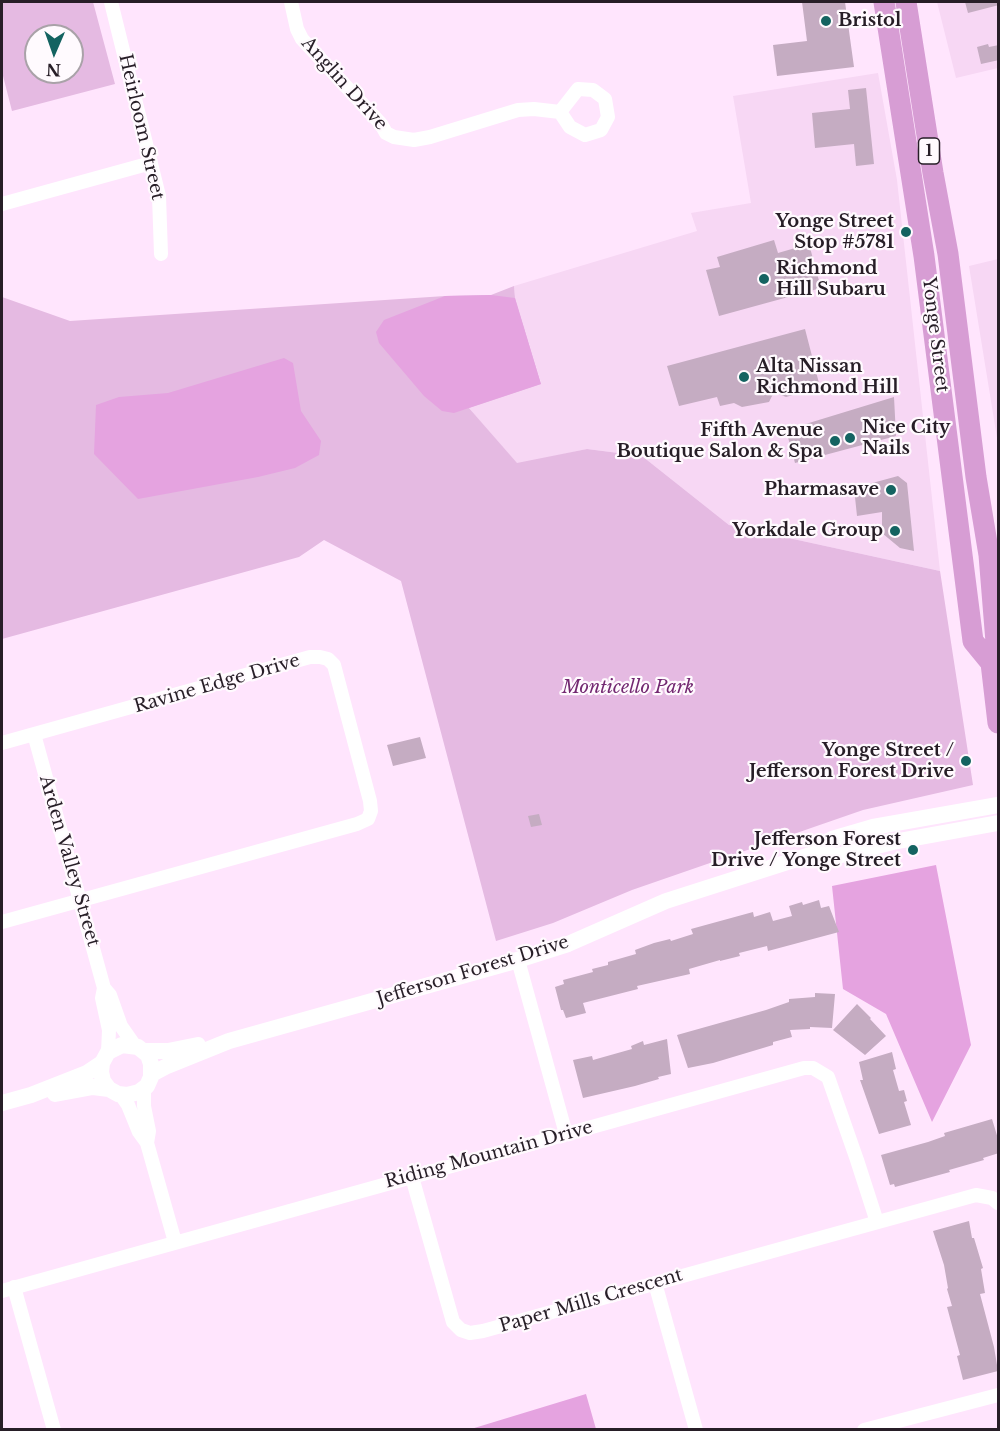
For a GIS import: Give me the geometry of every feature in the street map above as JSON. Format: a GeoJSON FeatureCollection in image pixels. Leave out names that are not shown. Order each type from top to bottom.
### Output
{"type":"FeatureCollection","features":[{"type":"Feature","properties":{"kind":"main road","name":"Yonge Street"},"geometry":{"type":"LineString","coordinates":[[884,2],[907,137],[929,291],[974,641],[992,663]]}},
{"type":"Feature","properties":{"kind":"main road","name":"Yonge Street"},"geometry":{"type":"LineString","coordinates":[[906,2],[950,266],[988,555],[996,642],[992,663],[999,723]]}},
{"type":"Feature","properties":{"kind":"street","name":"Heirloom Street"},"geometry":{"type":"LineString","coordinates":[[111,2],[159,196],[161,255]]}},
{"type":"Feature","properties":{"kind":"street","name":"Anglin Drive"},"geometry":{"type":"LineString","coordinates":[[291,2],[297,29],[302,39],[386,133],[394,137],[414,140],[430,137],[518,110],[560,112]]}},
{"type":"Feature","properties":{"kind":"street"},"geometry":{"type":"LineString","coordinates":[[2,204],[151,163]]}},
{"type":"Feature","properties":{"kind":"street","name":"Ravine Edge Drive"},"geometry":{"type":"LineString","coordinates":[[2,743],[310,657],[328,659],[334,665],[370,801],[369,819],[80,901]]}},
{"type":"Feature","properties":{"kind":"street","name":"Arden Valley Street"},"geometry":{"type":"LineString","coordinates":[[34,734],[104,988],[110,995],[122,1026],[139,1048]]}},
{"type":"Feature","properties":{"kind":"street","name":"Jefferson Forest Drive"},"geometry":{"type":"LineString","coordinates":[[816,854],[832,839],[873,827],[999,805]]}},
{"type":"Feature","properties":{"kind":"street","name":"Jefferson Forest Drive"},"geometry":{"type":"LineString","coordinates":[[148,1081],[167,1066],[229,1041],[518,960],[568,944],[666,901],[816,854],[837,856],[893,842],[999,823]]}},
{"type":"Feature","properties":{"kind":"street"},"geometry":{"type":"LineString","coordinates":[[2,922],[80,901]]}},
{"type":"Feature","properties":{"kind":"street"},"geometry":{"type":"LineString","coordinates":[[518,960],[566,1134]]}},
{"type":"Feature","properties":{"kind":"street","name":"Arden Valley Street"},"geometry":{"type":"LineString","coordinates":[[104,988],[102,998],[109,1030],[105,1057]]}},
{"type":"Feature","properties":{"kind":"street","name":"Jefferson Forest Drive"},"geometry":{"type":"LineString","coordinates":[[139,1048],[168,1051],[229,1041]]}},
{"type":"Feature","properties":{"kind":"street"},"geometry":{"type":"LineString","coordinates":[[2,1103],[31,1095],[87,1073],[122,1044],[139,1048],[151,1061],[144,1106],[149,1131],[147,1143]]}},
{"type":"Feature","properties":{"kind":"street"},"geometry":{"type":"LineString","coordinates":[[105,1057],[102,1078],[130,1107],[139,1132],[147,1143],[175,1242]]}},
{"type":"Feature","properties":{"kind":"street","name":"Riding Mountain Drive"},"geometry":{"type":"LineString","coordinates":[[8,1289],[804,1068],[813,1068],[828,1077],[877,1222]]}},
{"type":"Feature","properties":{"kind":"street"},"geometry":{"type":"LineString","coordinates":[[31,1095],[93,1087],[133,1095],[148,1081]]}},
{"type":"Feature","properties":{"kind":"street","name":"Paper Mills Crescent"},"geometry":{"type":"LineString","coordinates":[[412,1177],[453,1322],[460,1330],[470,1332],[483,1331],[976,1195],[985,1195],[999,1203]]}},
{"type":"Feature","properties":{"kind":"street"},"geometry":{"type":"LineString","coordinates":[[655,1283],[696,1430]]}},
{"type":"Feature","properties":{"kind":"street"},"geometry":{"type":"LineString","coordinates":[[8,1289],[54,1430]]}},
{"type":"Feature","properties":{"kind":"street"},"geometry":{"type":"LineString","coordinates":[[864,1430],[999,1395]]}},
{"type":"Feature","properties":{"kind":"shaded area"},"geometry":{"type":"Polygon","coordinates":[[[937,2],[998,2],[998,68],[956,78],[937,2]]]}},
{"type":"Feature","properties":{"kind":"shaded area"},"geometry":{"type":"Polygon","coordinates":[[[878,73],[897,180],[940,571],[729,525],[642,456],[587,449],[517,464],[469,408],[541,383],[515,298],[514,286],[697,231],[691,213],[751,203],[733,96],[878,73]]]}},
{"type":"Feature","properties":{"kind":"shaded area"},"geometry":{"type":"Polygon","coordinates":[[[998,259],[998,444],[969,266],[998,259]]]}},
{"type":"Feature","properties":{"kind":"shaded area"},"geometry":{"type":"Polygon","coordinates":[[[491,295],[515,298],[541,384],[454,413],[442,411],[424,396],[379,343],[376,332],[384,320],[445,296],[491,295]]]}},
{"type":"Feature","properties":{"kind":"shaded area"},"geometry":{"type":"Polygon","coordinates":[[[284,358],[293,363],[301,411],[321,441],[319,455],[295,468],[138,499],[94,454],[96,405],[119,397],[168,393],[284,358]]]}},
{"type":"Feature","properties":{"kind":"shaded area"},"geometry":{"type":"Polygon","coordinates":[[[936,865],[971,1045],[932,1122],[886,1014],[843,989],[832,886],[936,865]]]}},
{"type":"Feature","properties":{"kind":"shaded area"},"geometry":{"type":"Polygon","coordinates":[[[586,1394],[596,1429],[471,1429],[586,1394]]]}},
{"type":"Feature","properties":{"kind":"green space"},"geometry":{"type":"Polygon","coordinates":[[[2,2],[93,2],[115,84],[12,111],[2,72],[2,2]]]}},
{"type":"Feature","properties":{"kind":"green space","name":"Monticello Park"},"geometry":{"type":"Polygon","coordinates":[[[514,286],[515,298],[541,384],[469,408],[517,463],[587,449],[642,456],[729,525],[940,571],[973,785],[863,810],[632,890],[553,923],[496,941],[401,581],[324,540],[299,557],[2,639],[2,297],[70,321],[445,296],[491,295],[514,286]]]}},
{"type":"Feature","properties":{"kind":"building","name":"Bristol"},"geometry":{"type":"Polygon","coordinates":[[[802,2],[845,2],[854,67],[777,76],[773,45],[807,41],[802,2]]]}},
{"type":"Feature","properties":{"kind":"building"},"geometry":{"type":"Polygon","coordinates":[[[965,2],[998,2],[999,5],[968,13],[965,2]]]}},
{"type":"Feature","properties":{"kind":"building"},"geometry":{"type":"Polygon","coordinates":[[[988,44],[989,47],[999,45],[999,60],[981,64],[977,47],[988,44]]]}},
{"type":"Feature","properties":{"kind":"building"},"geometry":{"type":"Polygon","coordinates":[[[866,88],[874,164],[856,166],[854,144],[815,148],[812,113],[850,109],[848,90],[866,88]]]}},
{"type":"Feature","properties":{"kind":"building","name":"Richmond Hill Subaru"},"geometry":{"type":"Polygon","coordinates":[[[774,240],[778,253],[809,244],[821,288],[719,316],[706,270],[720,267],[717,257],[774,240]]]}},
{"type":"Feature","properties":{"kind":"building","name":"Alta Nissan Richmond Hill"},"geometry":{"type":"Polygon","coordinates":[[[805,329],[820,387],[786,397],[774,392],[769,402],[742,407],[734,403],[720,406],[717,397],[679,406],[667,366],[805,329]]]}},
{"type":"Feature","properties":{"kind":"building"},"geometry":{"type":"Polygon","coordinates":[[[894,397],[896,436],[795,463],[786,430],[894,397]]]}},
{"type":"Feature","properties":{"kind":"building"},"geometry":{"type":"Polygon","coordinates":[[[898,476],[907,483],[914,551],[900,548],[882,533],[882,512],[857,516],[854,488],[898,476]]]}},
{"type":"Feature","properties":{"kind":"building"},"geometry":{"type":"Polygon","coordinates":[[[420,737],[426,758],[393,766],[387,745],[420,737]]]}},
{"type":"Feature","properties":{"kind":"building"},"geometry":{"type":"Polygon","coordinates":[[[539,814],[542,825],[531,827],[528,816],[539,814]]]}},
{"type":"Feature","properties":{"kind":"building"},"geometry":{"type":"Polygon","coordinates":[[[819,900],[821,908],[829,906],[839,932],[768,951],[767,946],[739,953],[740,956],[689,969],[690,974],[637,986],[638,989],[583,1003],[586,1013],[566,1018],[561,1010],[555,987],[564,984],[563,980],[593,972],[592,969],[636,954],[635,950],[654,943],[670,939],[671,941],[693,934],[691,929],[753,912],[754,917],[770,912],[773,921],[792,916],[789,906],[819,900]]]}},
{"type":"Feature","properties":{"kind":"building"},"geometry":{"type":"Polygon","coordinates":[[[815,993],[835,994],[832,1028],[810,1027],[810,1029],[790,1030],[792,1037],[773,1042],[773,1045],[688,1068],[677,1035],[766,1010],[789,1002],[789,999],[815,997],[815,993]]]}},
{"type":"Feature","properties":{"kind":"building"},"geometry":{"type":"Polygon","coordinates":[[[857,1004],[886,1036],[865,1055],[833,1030],[857,1004]]]}},
{"type":"Feature","properties":{"kind":"building"},"geometry":{"type":"Polygon","coordinates":[[[667,1039],[671,1074],[635,1086],[583,1098],[573,1060],[592,1056],[593,1060],[632,1049],[631,1046],[643,1041],[644,1045],[667,1039]]]}},
{"type":"Feature","properties":{"kind":"building"},"geometry":{"type":"Polygon","coordinates":[[[892,1052],[896,1069],[893,1070],[899,1091],[904,1090],[907,1101],[904,1102],[911,1125],[879,1134],[860,1080],[863,1080],[859,1062],[892,1052]]]}},
{"type":"Feature","properties":{"kind":"building"},"geometry":{"type":"Polygon","coordinates":[[[992,1119],[999,1142],[999,1153],[949,1170],[950,1172],[895,1187],[894,1184],[890,1185],[881,1155],[928,1142],[945,1136],[944,1133],[992,1119]]]}},
{"type":"Feature","properties":{"kind":"building"},"geometry":{"type":"Polygon","coordinates":[[[969,1221],[972,1238],[974,1238],[983,1268],[981,1269],[985,1293],[980,1294],[998,1371],[963,1380],[957,1356],[960,1355],[947,1307],[952,1306],[944,1265],[933,1231],[969,1221]]]}},
{"type":"Feature","properties":{"kind":"place","name":"Bristol"},"geometry":{"type":"Point","coordinates":[826,21]}},
{"type":"Feature","properties":{"kind":"place","name":"Yonge Street Stop #5781"},"geometry":{"type":"Point","coordinates":[906,232]}},
{"type":"Feature","properties":{"kind":"place","name":"Richmond Hill Subaru"},"geometry":{"type":"Point","coordinates":[764,279]}},
{"type":"Feature","properties":{"kind":"place","name":"Alta Nissan Richmond Hill"},"geometry":{"type":"Point","coordinates":[744,377]}},
{"type":"Feature","properties":{"kind":"place","name":"Nice City Nails"},"geometry":{"type":"Point","coordinates":[850,438]}},
{"type":"Feature","properties":{"kind":"place","name":"Fifth Avenue Boutique Salon & Spa"},"geometry":{"type":"Point","coordinates":[835,441]}},
{"type":"Feature","properties":{"kind":"place","name":"Pharmasave"},"geometry":{"type":"Point","coordinates":[891,490]}},
{"type":"Feature","properties":{"kind":"place","name":"Yorkdale Group"},"geometry":{"type":"Point","coordinates":[895,531]}},
{"type":"Feature","properties":{"kind":"place","name":"Yonge Street / Jefferson Forest Drive"},"geometry":{"type":"Point","coordinates":[966,761]}},
{"type":"Feature","properties":{"kind":"place","name":"Jefferson Forest Drive / Yonge Street"},"geometry":{"type":"Point","coordinates":[913,850]}}]}
